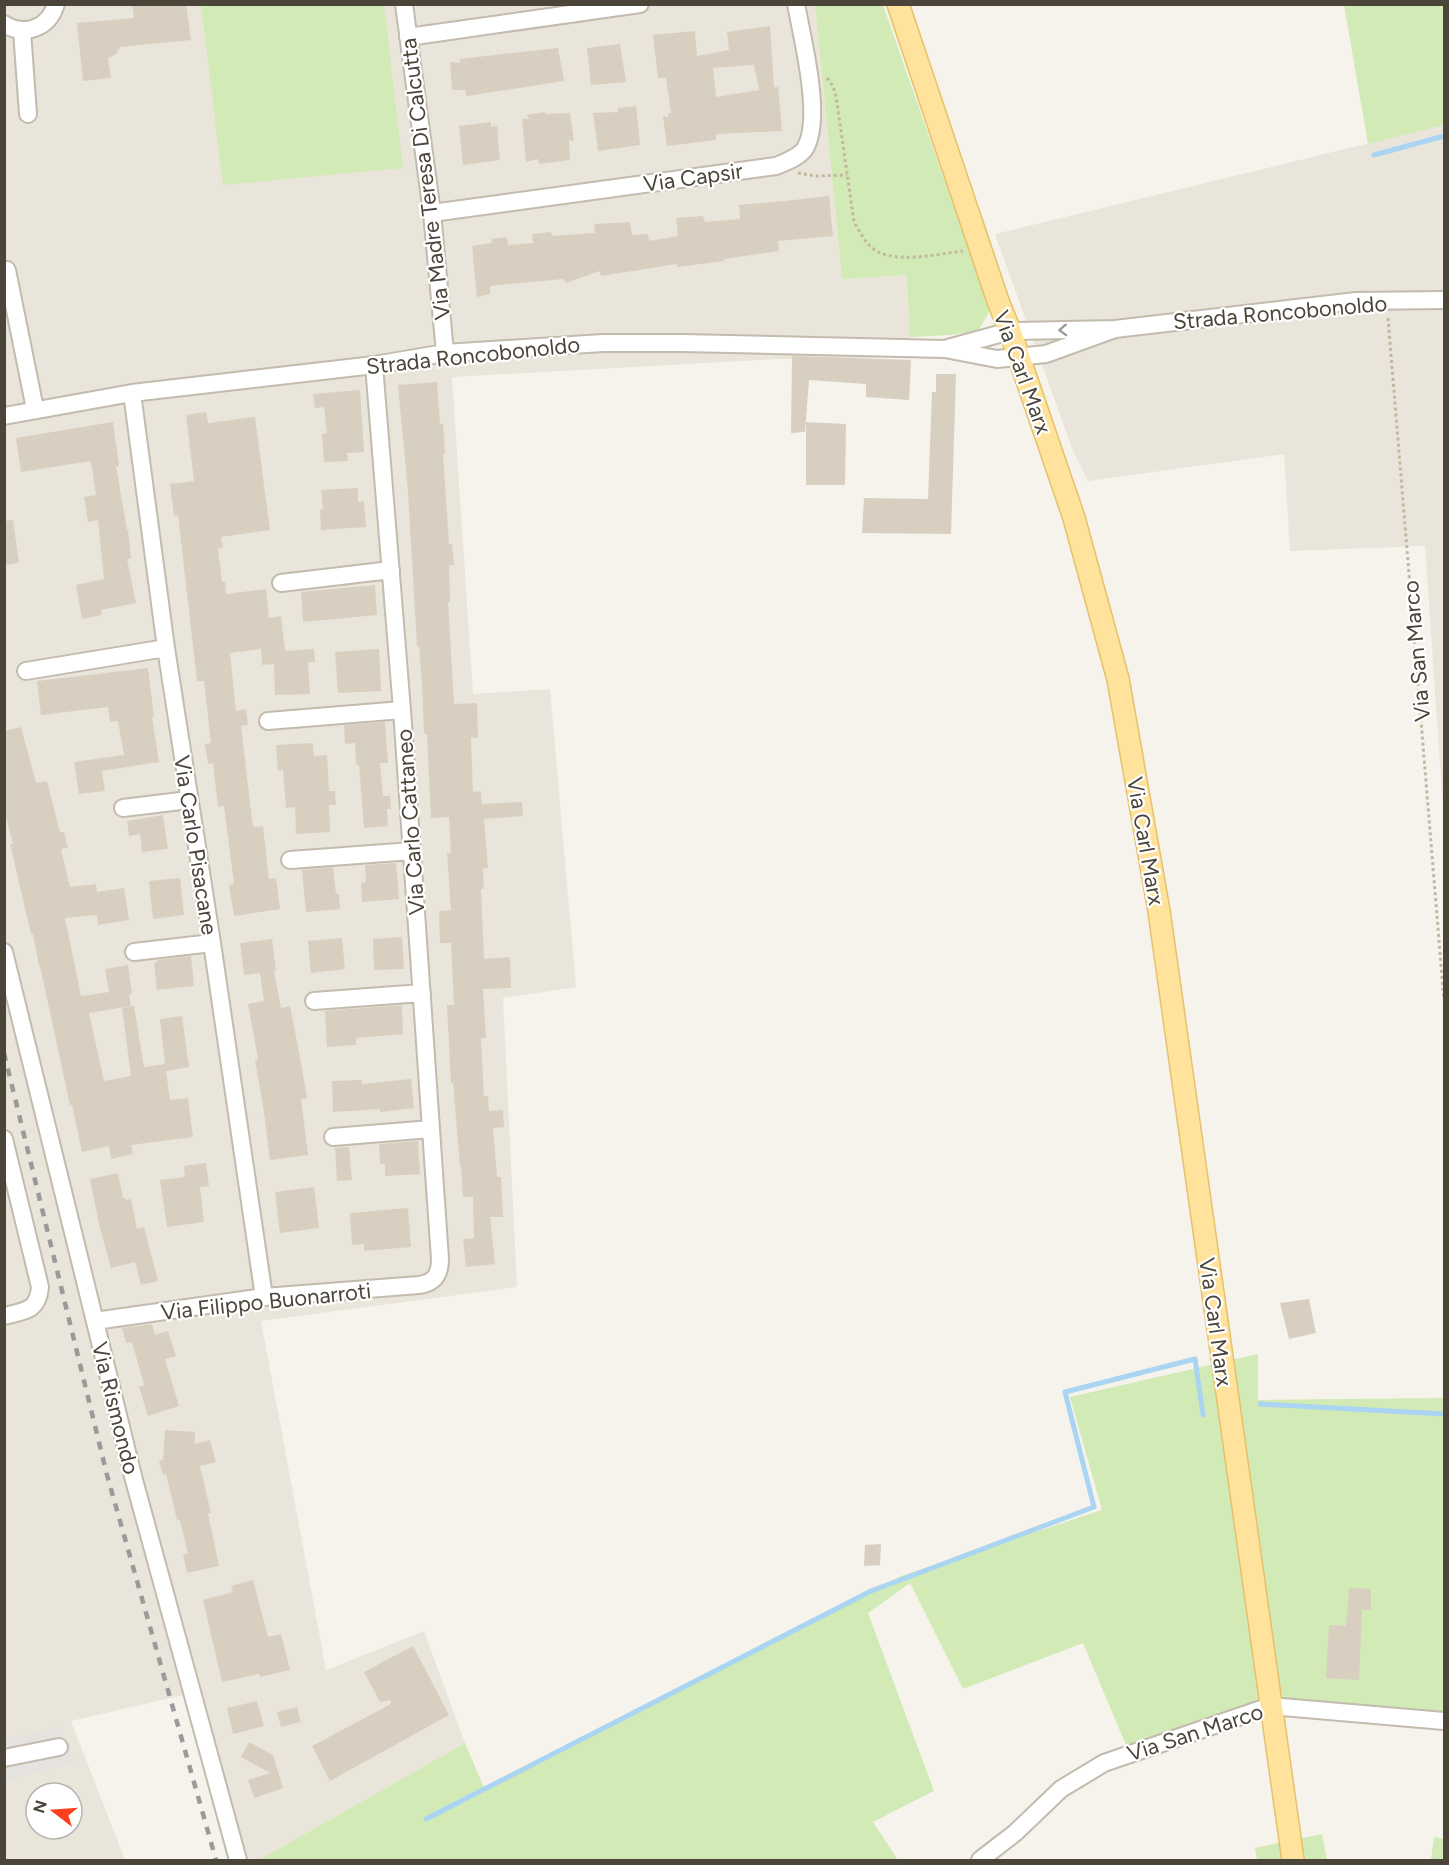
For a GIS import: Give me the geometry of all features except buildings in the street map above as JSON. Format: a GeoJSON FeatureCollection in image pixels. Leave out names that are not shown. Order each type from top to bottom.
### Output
{"type":"FeatureCollection","features":[{"type":"Feature","properties":{"kind":"main road","name":"Via Carl Marx"},"geometry":{"type":"LineString","coordinates":[[898,4],[1074,518],[1118,679],[1159,911],[1293,1860]]}},
{"type":"Feature","properties":{"kind":"street"},"geometry":{"type":"LineString","coordinates":[[4,24],[22,31],[33,30],[43,25],[51,17],[56,4]]}},
{"type":"Feature","properties":{"kind":"street","name":"Via Madre Teresa Di Calcutta"},"geometry":{"type":"LineString","coordinates":[[404,4],[432,213],[445,354]]}},
{"type":"Feature","properties":{"kind":"street"},"geometry":{"type":"LineString","coordinates":[[408,37],[640,4]]}},
{"type":"Feature","properties":{"kind":"street"},"geometry":{"type":"LineString","coordinates":[[786,162],[802,153],[812,121],[812,95],[796,4]]}},
{"type":"Feature","properties":{"kind":"street"},"geometry":{"type":"LineString","coordinates":[[22,31],[28,114]]}},
{"type":"Feature","properties":{"kind":"street","name":"Via Capsir"},"geometry":{"type":"LineString","coordinates":[[432,213],[776,166],[786,162]]}},
{"type":"Feature","properties":{"kind":"street"},"geometry":{"type":"LineString","coordinates":[[7,270],[35,409]]}},
{"type":"Feature","properties":{"kind":"street","name":"Strada Roncobonoldo"},"geometry":{"type":"LineString","coordinates":[[945,349],[1011,331],[1115,328],[1356,301],[1444,300]]}},
{"type":"Feature","properties":{"kind":"street","name":"Strada Roncobonoldo"},"geometry":{"type":"LineString","coordinates":[[4,416],[132,393],[374,365],[445,354],[614,343],[682,343],[945,349],[998,359],[1046,354],[1115,328]]}},
{"type":"Feature","properties":{"kind":"street","name":"Via Carlo Cattaneo"},"geometry":{"type":"LineString","coordinates":[[374,365],[422,993],[440,1259],[436,1278]]}},
{"type":"Feature","properties":{"kind":"street","name":"Via Carlo Pisacane"},"geometry":{"type":"LineString","coordinates":[[132,393],[166,648],[264,1297]]}},
{"type":"Feature","properties":{"kind":"street"},"geometry":{"type":"LineString","coordinates":[[281,583],[391,570]]}},
{"type":"Feature","properties":{"kind":"street"},"geometry":{"type":"LineString","coordinates":[[26,670],[166,648]]}},
{"type":"Feature","properties":{"kind":"street"},"geometry":{"type":"LineString","coordinates":[[268,721],[402,710]]}},
{"type":"Feature","properties":{"kind":"street"},"geometry":{"type":"LineString","coordinates":[[123,808],[189,800]]}},
{"type":"Feature","properties":{"kind":"street"},"geometry":{"type":"LineString","coordinates":[[290,860],[412,851]]}},
{"type":"Feature","properties":{"kind":"street"},"geometry":{"type":"LineString","coordinates":[[134,952],[212,943]]}},
{"type":"Feature","properties":{"kind":"street","name":"Via Rismondo"},"geometry":{"type":"LineString","coordinates":[[4,952],[134,1480],[238,1860]]}},
{"type":"Feature","properties":{"kind":"street"},"geometry":{"type":"LineString","coordinates":[[314,1001],[422,993]]}},
{"type":"Feature","properties":{"kind":"street"},"geometry":{"type":"LineString","coordinates":[[333,1137],[431,1130]]}},
{"type":"Feature","properties":{"kind":"street"},"geometry":{"type":"LineString","coordinates":[[4,1139],[40,1287],[39,1297],[34,1305],[27,1310],[4,1316]]}},
{"type":"Feature","properties":{"kind":"street","name":"Via Filippo Buonarroti"},"geometry":{"type":"LineString","coordinates":[[95,1321],[264,1297],[419,1285],[436,1278]]}},
{"type":"Feature","properties":{"kind":"street","name":"Via San Marco"},"geometry":{"type":"LineString","coordinates":[[980,1860],[1015,1833],[1061,1789],[1104,1763],[1270,1706],[1444,1721]]}},
{"type":"Feature","properties":{"kind":"street"},"geometry":{"type":"LineString","coordinates":[[4,1758],[59,1747]]}},
{"type":"Feature","properties":{"kind":"path"},"geometry":{"type":"LineString","coordinates":[[808,74],[824,75],[833,86],[854,222],[870,246],[879,252],[895,257],[966,251]]}},
{"type":"Feature","properties":{"kind":"path"},"geometry":{"type":"LineString","coordinates":[[786,162],[798,173],[805,175],[847,175]]}},
{"type":"Feature","properties":{"kind":"path","name":"Via San Marco"},"geometry":{"type":"LineString","coordinates":[[1387,301],[1444,1001]]}},
{"type":"Feature","properties":{"kind":"shaded area"},"geometry":{"type":"Polygon","coordinates":[[[5,5],[815,5],[842,279],[908,275],[910,337],[928,357],[777,359],[452,377],[473,694],[550,689],[576,987],[503,998],[517,1287],[261,1321],[326,1670],[424,1631],[465,1743],[259,1860],[236,1860],[188,1694],[71,1721],[125,1860],[5,1860],[5,5]]]}},
{"type":"Feature","properties":{"kind":"shaded area"},"geometry":{"type":"Polygon","coordinates":[[[1444,125],[1444,822],[1425,546],[1290,551],[1284,454],[1088,481],[1073,451],[995,234],[1444,125]]]}},
{"type":"Feature","properties":{"kind":"shaded area"},"geometry":{"type":"Polygon","coordinates":[[[59,1726],[74,1762],[5,1781],[5,1765],[15,1762],[6,1740],[59,1726]]]}},
{"type":"Feature","properties":{"kind":"green space"},"geometry":{"type":"Polygon","coordinates":[[[211,4],[384,5],[403,168],[223,185],[201,6],[211,4]]]}},
{"type":"Feature","properties":{"kind":"green space"},"geometry":{"type":"Polygon","coordinates":[[[815,5],[883,5],[990,310],[979,330],[951,335],[910,337],[907,275],[842,279],[815,5]]]}},
{"type":"Feature","properties":{"kind":"green space"},"geometry":{"type":"Polygon","coordinates":[[[1344,5],[1444,5],[1444,125],[1368,144],[1344,5]]]}},
{"type":"Feature","properties":{"kind":"green space"},"geometry":{"type":"Polygon","coordinates":[[[1258,1354],[1258,1400],[1444,1398],[1444,1724],[1348,1717],[1270,1716],[1131,1757],[1083,1643],[963,1689],[910,1583],[868,1613],[934,1791],[873,1822],[898,1860],[259,1860],[465,1743],[485,1790],[901,1576],[1102,1510],[1070,1397],[1258,1354]]]}},
{"type":"Feature","properties":{"kind":"green space"},"geometry":{"type":"Polygon","coordinates":[[[1322,1834],[1327,1860],[1257,1860],[1255,1848],[1322,1834]]]}},
{"type":"Feature","properties":{"kind":"green space"},"geometry":{"type":"Polygon","coordinates":[[[1434,1837],[1444,1839],[1444,1860],[1431,1860],[1434,1837]]]}},
{"type":"Feature","properties":{"kind":"waterway"},"geometry":{"type":"LineString","coordinates":[[1374,155],[1444,136]]}},
{"type":"Feature","properties":{"kind":"waterway"},"geometry":{"type":"LineString","coordinates":[[426,1819],[871,1591],[1094,1507],[1065,1392],[1195,1359],[1203,1415]]}},
{"type":"Feature","properties":{"kind":"waterway"},"geometry":{"type":"LineString","coordinates":[[1260,1404],[1444,1414]]}},
{"type":"Feature","properties":{"kind":"railway"},"geometry":{"type":"LineString","coordinates":[[4,1053],[107,1475],[216,1860]]}}]}
